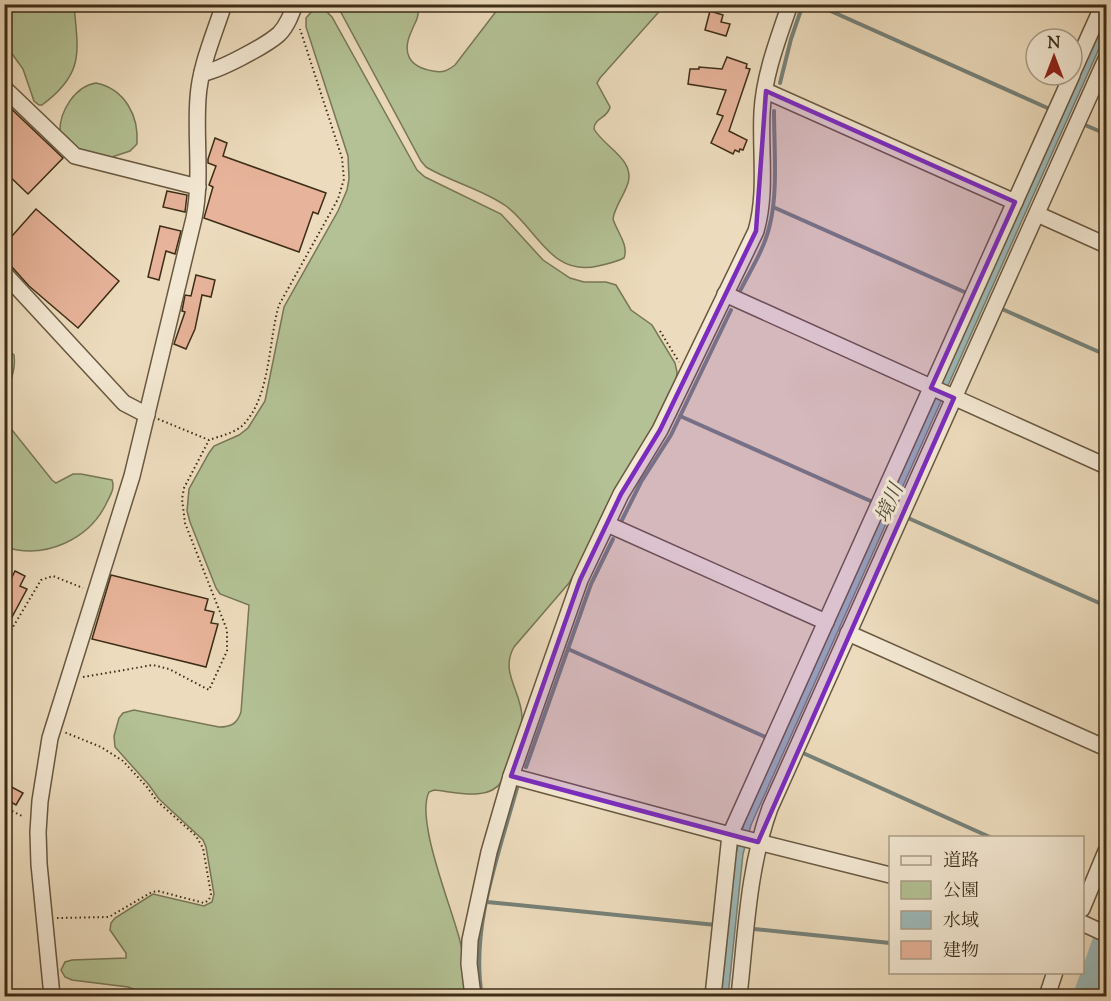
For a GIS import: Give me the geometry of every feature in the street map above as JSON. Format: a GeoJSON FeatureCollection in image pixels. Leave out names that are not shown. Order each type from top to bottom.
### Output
{"type":"FeatureCollection","features":[{"type":"Feature","properties":{"kind":"street"},"geometry":{"type":"LineString","coordinates":[[52,996],[39,864],[39,820],[44,769],[53,728],[132,476],[194,218],[198,188],[198,98],[202,73],[224,4]]}},
{"type":"Feature","properties":{"kind":"street"},"geometry":{"type":"LineString","coordinates":[[473,996],[469,964],[471,928],[489,852],[511,776],[580,579],[626,485],[660,430],[752,240],[759,221],[762,111],[774,53],[790,4]]}},
{"type":"Feature","properties":{"kind":"street"},"geometry":{"type":"LineString","coordinates":[[1084,49],[1104,6]]}},
{"type":"Feature","properties":{"kind":"street"},"geometry":{"type":"LineString","coordinates":[[202,73],[218,69],[269,41],[279,34],[292,11]]}},
{"type":"Feature","properties":{"kind":"street"},"geometry":{"type":"LineString","coordinates":[[713,996],[744,839],[826,622],[942,392],[1037,214],[1107,58]]}},
{"type":"Feature","properties":{"kind":"street"},"geometry":{"type":"LineString","coordinates":[[740,996],[752,875],[744,839],[773,800],[848,633],[1015,202],[1067,87]]}},
{"type":"Feature","properties":{"kind":"street"},"geometry":{"type":"LineString","coordinates":[[4,88],[75,156],[198,188]]}},
{"type":"Feature","properties":{"kind":"street"},"geometry":{"type":"LineString","coordinates":[[765,92],[1015,202]]}},
{"type":"Feature","properties":{"kind":"street"},"geometry":{"type":"LineString","coordinates":[[1037,214],[1107,245]]}},
{"type":"Feature","properties":{"kind":"street"},"geometry":{"type":"LineString","coordinates":[[4,273],[124,404],[147,415]]}},
{"type":"Feature","properties":{"kind":"street"},"geometry":{"type":"LineString","coordinates":[[725,294],[1107,466]]}},
{"type":"Feature","properties":{"kind":"street"},"geometry":{"type":"LineString","coordinates":[[607,524],[826,622]]}},
{"type":"Feature","properties":{"kind":"street"},"geometry":{"type":"LineString","coordinates":[[848,633],[1107,748]]}},
{"type":"Feature","properties":{"kind":"street"},"geometry":{"type":"LineString","coordinates":[[511,776],[744,839],[889,875]]}},
{"type":"Feature","properties":{"kind":"street"},"geometry":{"type":"LineString","coordinates":[[1084,916],[1107,851]]}},
{"type":"Feature","properties":{"kind":"street"},"geometry":{"type":"LineString","coordinates":[[1084,920],[1107,934]]}},
{"type":"Feature","properties":{"kind":"street"},"geometry":{"type":"LineString","coordinates":[[1047,996],[1053,974]]}},
{"type":"Feature","properties":{"kind":"path"},"geometry":{"type":"LineString","coordinates":[[70,675],[80,678],[90,677],[153,665],[169,669],[208,690],[227,651],[227,630],[185,523],[182,500],[184,488],[209,440],[244,425],[260,399],[279,305],[342,189],[344,168],[342,158],[303,35],[292,11]]}},
{"type":"Feature","properties":{"kind":"path"},"geometry":{"type":"LineString","coordinates":[[660,331],[678,361],[689,368]]}},
{"type":"Feature","properties":{"kind":"path"},"geometry":{"type":"LineString","coordinates":[[147,415],[209,440]]}},
{"type":"Feature","properties":{"kind":"path"},"geometry":{"type":"LineString","coordinates":[[4,642],[41,580],[53,576],[95,594]]}},
{"type":"Feature","properties":{"kind":"path"},"geometry":{"type":"LineString","coordinates":[[45,918],[109,917],[152,892],[158,891],[204,903],[209,900],[211,894],[203,848],[196,836],[157,801],[147,787],[116,756],[101,747],[53,728]]}},
{"type":"Feature","properties":{"kind":"path"},"geometry":{"type":"LineString","coordinates":[[4,807],[20,816],[39,820]]}},
{"type":"Feature","properties":{"kind":"path"},"geometry":{"type":"LineString","coordinates":[[4,989],[25,996]]}},
{"type":"Feature","properties":{"kind":"highlighted area"},"geometry":{"type":"Polygon","coordinates":[[[766,91],[1015,202],[931,388],[954,398],[758,842],[511,776],[580,580],[621,494],[660,430],[756,231],[766,91]]]}},
{"type":"Feature","properties":{"kind":"green space"},"geometry":{"type":"Polygon","coordinates":[[[5,4],[74,5],[77,36],[76,61],[66,82],[42,105],[34,101],[23,69],[5,44],[5,4]]]}},
{"type":"Feature","properties":{"kind":"green space"},"geometry":{"type":"Polygon","coordinates":[[[337,5],[413,5],[418,14],[407,46],[409,58],[418,66],[440,72],[455,65],[501,5],[665,5],[597,83],[610,107],[607,114],[596,122],[594,129],[623,160],[629,175],[613,219],[624,243],[624,258],[615,262],[582,268],[568,264],[556,258],[546,249],[506,206],[426,167],[337,5]]]}},
{"type":"Feature","properties":{"kind":"green space"},"geometry":{"type":"Polygon","coordinates":[[[324,9],[332,17],[417,170],[425,177],[501,214],[543,260],[570,278],[584,282],[606,282],[616,285],[631,310],[652,325],[675,363],[676,381],[654,427],[577,570],[569,583],[514,647],[510,656],[510,674],[519,700],[522,719],[517,742],[502,781],[489,792],[481,794],[434,790],[429,792],[426,805],[427,822],[436,865],[462,948],[467,996],[141,996],[136,990],[128,987],[72,980],[65,977],[61,970],[65,962],[72,960],[126,958],[126,953],[110,930],[111,923],[115,918],[153,894],[204,906],[212,902],[214,894],[203,840],[159,799],[115,747],[114,736],[119,718],[123,713],[134,710],[219,727],[233,724],[241,712],[249,605],[220,594],[216,588],[187,511],[189,489],[214,446],[239,435],[248,428],[265,401],[284,307],[338,211],[347,190],[348,156],[306,27],[306,18],[313,10],[324,9]]]}},
{"type":"Feature","properties":{"kind":"green space"},"geometry":{"type":"Polygon","coordinates":[[[96,83],[115,91],[122,98],[133,114],[136,124],[137,144],[130,151],[109,158],[78,151],[60,132],[62,116],[70,101],[81,89],[96,83]]]}},
{"type":"Feature","properties":{"kind":"green space"},"geometry":{"type":"Polygon","coordinates":[[[5,350],[14,355],[14,365],[5,394],[5,350]]]}},
{"type":"Feature","properties":{"kind":"green space"},"geometry":{"type":"Polygon","coordinates":[[[4,420],[56,483],[73,474],[112,480],[112,491],[107,502],[90,526],[78,536],[65,543],[35,551],[5,547],[4,420]]]}},
{"type":"Feature","properties":{"kind":"water"},"geometry":{"type":"Polygon","coordinates":[[[1106,16],[1106,33],[1084,82],[1084,65],[1106,16]]]}},
{"type":"Feature","properties":{"kind":"water","name":"境川"},"geometry":{"type":"Polygon","coordinates":[[[1074,87],[1082,87],[751,825],[743,854],[728,996],[721,996],[736,853],[744,823],[1074,87]]]}},
{"type":"Feature","properties":{"kind":"building"},"geometry":{"type":"Polygon","coordinates":[[[710,11],[723,15],[721,22],[730,24],[726,36],[705,30],[710,11]]]}},
{"type":"Feature","properties":{"kind":"building"},"geometry":{"type":"Polygon","coordinates":[[[727,57],[747,64],[746,68],[750,69],[729,131],[747,140],[743,150],[740,149],[739,152],[735,150],[733,154],[711,143],[723,116],[717,114],[726,90],[688,84],[690,69],[699,69],[699,67],[722,69],[727,57]]]}},
{"type":"Feature","properties":{"kind":"building"},"geometry":{"type":"Polygon","coordinates":[[[4,102],[63,158],[28,194],[4,171],[4,102]]]}},
{"type":"Feature","properties":{"kind":"building"},"geometry":{"type":"Polygon","coordinates":[[[215,138],[227,143],[223,156],[326,193],[318,214],[313,212],[299,252],[204,218],[213,187],[209,185],[216,166],[208,163],[215,138]]]}},
{"type":"Feature","properties":{"kind":"building"},"geometry":{"type":"Polygon","coordinates":[[[167,191],[187,195],[185,212],[163,207],[167,191]]]}},
{"type":"Feature","properties":{"kind":"building"},"geometry":{"type":"Polygon","coordinates":[[[36,209],[119,281],[78,328],[29,286],[11,266],[4,264],[4,245],[36,209]]]}},
{"type":"Feature","properties":{"kind":"building"},"geometry":{"type":"Polygon","coordinates":[[[160,226],[181,231],[175,254],[166,251],[159,280],[148,277],[160,226]]]}},
{"type":"Feature","properties":{"kind":"building"},"geometry":{"type":"Polygon","coordinates":[[[196,275],[215,280],[211,297],[202,295],[195,329],[186,349],[174,344],[185,312],[182,311],[185,295],[191,296],[196,275]]]}},
{"type":"Feature","properties":{"kind":"building"},"geometry":{"type":"Polygon","coordinates":[[[15,571],[25,576],[20,586],[27,589],[4,632],[4,578],[10,581],[15,571]]]}},
{"type":"Feature","properties":{"kind":"building"},"geometry":{"type":"Polygon","coordinates":[[[111,575],[208,599],[205,610],[214,612],[211,623],[218,624],[206,667],[92,639],[111,575]]]}},
{"type":"Feature","properties":{"kind":"building"},"geometry":{"type":"Polygon","coordinates":[[[4,783],[23,793],[16,805],[4,798],[4,783]]]}},
{"type":"Feature","properties":{"kind":"waterway"},"geometry":{"type":"LineString","coordinates":[[780,83],[803,4]]}},
{"type":"Feature","properties":{"kind":"waterway"},"geometry":{"type":"LineString","coordinates":[[815,4],[1052,110]]}},
{"type":"Feature","properties":{"kind":"waterway"},"geometry":{"type":"LineString","coordinates":[[739,293],[768,233],[775,184],[774,111]]}},
{"type":"Feature","properties":{"kind":"waterway"},"geometry":{"type":"LineString","coordinates":[[1085,125],[1106,134]]}},
{"type":"Feature","properties":{"kind":"waterway"},"geometry":{"type":"LineString","coordinates":[[773,207],[969,294]]}},
{"type":"Feature","properties":{"kind":"waterway"},"geometry":{"type":"LineString","coordinates":[[1002,309],[1106,355]]}},
{"type":"Feature","properties":{"kind":"waterway"},"geometry":{"type":"LineString","coordinates":[[622,520],[641,482],[671,435],[731,310]]}},
{"type":"Feature","properties":{"kind":"waterway","name":"境川"},"geometry":{"type":"LineString","coordinates":[[680,416],[875,503]]}},
{"type":"Feature","properties":{"kind":"waterway","name":"境川"},"geometry":{"type":"LineString","coordinates":[[908,518],[1106,606]]}},
{"type":"Feature","properties":{"kind":"waterway"},"geometry":{"type":"LineString","coordinates":[[526,767],[591,584],[613,539]]}},
{"type":"Feature","properties":{"kind":"waterway"},"geometry":{"type":"LineString","coordinates":[[568,649],[770,739]]}},
{"type":"Feature","properties":{"kind":"waterway"},"geometry":{"type":"LineString","coordinates":[[803,753],[988,836]]}},
{"type":"Feature","properties":{"kind":"waterway"},"geometry":{"type":"LineString","coordinates":[[482,996],[479,970],[483,918],[488,891],[517,788]]}},
{"type":"Feature","properties":{"kind":"waterway"},"geometry":{"type":"LineString","coordinates":[[487,902],[716,925]]}},
{"type":"Feature","properties":{"kind":"waterway"},"geometry":{"type":"LineString","coordinates":[[754,929],[889,943]]}},
{"type":"Feature","properties":{"kind":"waterway"},"geometry":{"type":"LineString","coordinates":[[1084,996],[1106,934]]}}]}
